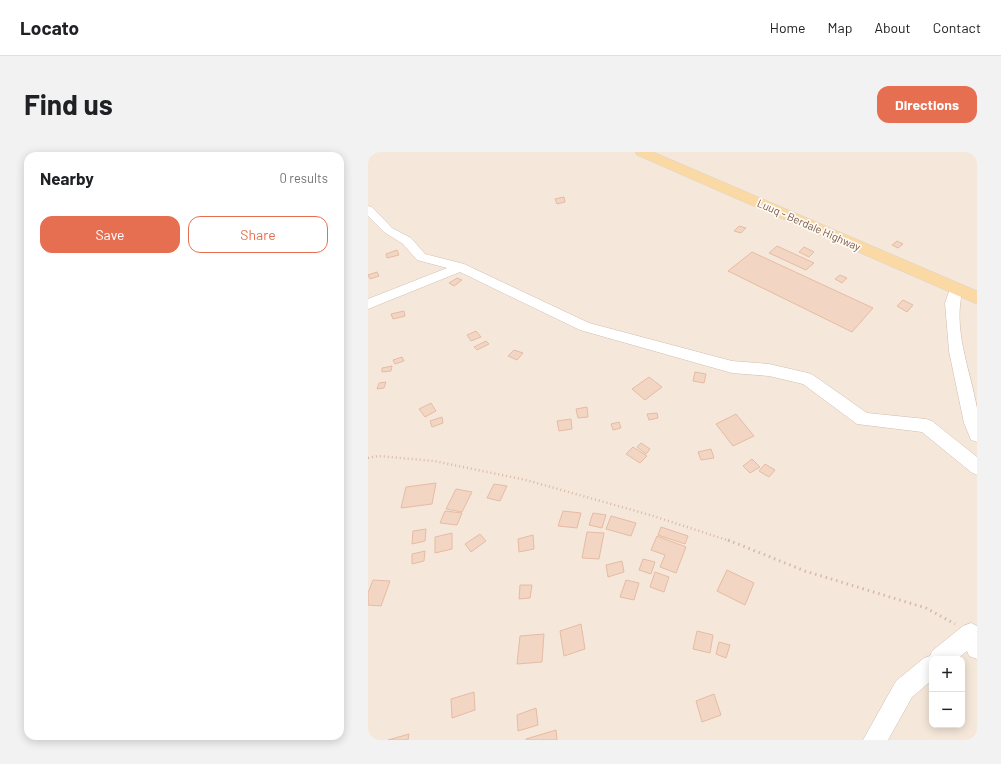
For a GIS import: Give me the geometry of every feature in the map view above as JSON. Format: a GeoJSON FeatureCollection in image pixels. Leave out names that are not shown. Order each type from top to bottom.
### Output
{"type":"FeatureCollection","features":[{"type":"Feature","properties":{"kind":"main road","name":"Luuq - Berdale Highway"},"geometry":{"type":"LineString","coordinates":[[642,152],[977,298]]}},
{"type":"Feature","properties":{"kind":"street"},"geometry":{"type":"LineString","coordinates":[[368,209],[388,230],[407,240],[421,257],[460,267],[586,327],[732,367],[769,370],[808,379],[863,420],[926,426],[977,467]]}},
{"type":"Feature","properties":{"kind":"street"},"geometry":{"type":"LineString","coordinates":[[368,304],[460,267]]}},
{"type":"Feature","properties":{"kind":"street"},"geometry":{"type":"LineString","coordinates":[[956,289],[952,303],[956,351],[972,423],[977,435]]}},
{"type":"Feature","properties":{"kind":"street"},"geometry":{"type":"LineString","coordinates":[[946,656],[974,641]]}},
{"type":"Feature","properties":{"kind":"street"},"geometry":{"type":"LineString","coordinates":[[875,740],[904,689],[929,668]]}},
{"type":"Feature","properties":{"kind":"path"},"geometry":{"type":"LineString","coordinates":[[368,458],[378,456],[434,461],[526,480],[650,514],[723,538],[805,571],[926,608],[974,641]]}},
{"type":"Feature","properties":{"kind":"shaded area"},"geometry":{"type":"Polygon","coordinates":[[[368,152],[977,152],[977,740],[368,740],[368,152]]]}},
{"type":"Feature","properties":{"kind":"building"},"geometry":{"type":"Polygon","coordinates":[[[564,197],[565,202],[557,204],[555,199],[564,197]]]}},
{"type":"Feature","properties":{"kind":"building"},"geometry":{"type":"Polygon","coordinates":[[[739,226],[746,228],[741,233],[734,231],[739,226]]]}},
{"type":"Feature","properties":{"kind":"building"},"geometry":{"type":"Polygon","coordinates":[[[897,241],[903,244],[898,248],[892,245],[897,241]]]}},
{"type":"Feature","properties":{"kind":"building"},"geometry":{"type":"Polygon","coordinates":[[[777,246],[814,263],[806,270],[769,253],[777,246]]]}},
{"type":"Feature","properties":{"kind":"building"},"geometry":{"type":"Polygon","coordinates":[[[804,247],[814,252],[809,257],[799,252],[804,247]]]}},
{"type":"Feature","properties":{"kind":"building"},"geometry":{"type":"Polygon","coordinates":[[[397,250],[399,255],[387,258],[386,254],[397,250]]]}},
{"type":"Feature","properties":{"kind":"building"},"geometry":{"type":"Polygon","coordinates":[[[752,252],[873,308],[852,332],[728,271],[752,252]]]}},
{"type":"Feature","properties":{"kind":"building"},"geometry":{"type":"Polygon","coordinates":[[[377,272],[379,276],[370,279],[368,275],[377,272]]]}},
{"type":"Feature","properties":{"kind":"building"},"geometry":{"type":"Polygon","coordinates":[[[840,275],[847,278],[842,283],[835,279],[840,275]]]}},
{"type":"Feature","properties":{"kind":"building"},"geometry":{"type":"Polygon","coordinates":[[[457,278],[462,280],[454,286],[449,283],[457,278]]]}},
{"type":"Feature","properties":{"kind":"building"},"geometry":{"type":"Polygon","coordinates":[[[903,300],[913,305],[907,312],[897,306],[903,300]]]}},
{"type":"Feature","properties":{"kind":"building"},"geometry":{"type":"Polygon","coordinates":[[[404,311],[405,316],[393,319],[391,314],[404,311]]]}},
{"type":"Feature","properties":{"kind":"building"},"geometry":{"type":"Polygon","coordinates":[[[476,331],[481,337],[471,341],[467,335],[476,331]]]}},
{"type":"Feature","properties":{"kind":"building"},"geometry":{"type":"Polygon","coordinates":[[[486,341],[489,344],[477,350],[474,347],[486,341]]]}},
{"type":"Feature","properties":{"kind":"building"},"geometry":{"type":"Polygon","coordinates":[[[514,350],[523,353],[517,360],[508,356],[514,350]]]}},
{"type":"Feature","properties":{"kind":"building"},"geometry":{"type":"Polygon","coordinates":[[[402,357],[404,361],[395,364],[393,360],[402,357]]]}},
{"type":"Feature","properties":{"kind":"building"},"geometry":{"type":"Polygon","coordinates":[[[392,366],[391,371],[382,372],[382,368],[392,366]]]}},
{"type":"Feature","properties":{"kind":"building"},"geometry":{"type":"Polygon","coordinates":[[[695,372],[706,374],[704,383],[693,381],[695,372]]]}},
{"type":"Feature","properties":{"kind":"building"},"geometry":{"type":"Polygon","coordinates":[[[649,377],[662,387],[645,400],[632,389],[649,377]]]}},
{"type":"Feature","properties":{"kind":"building"},"geometry":{"type":"Polygon","coordinates":[[[386,382],[384,388],[377,389],[379,383],[386,382]]]}},
{"type":"Feature","properties":{"kind":"building"},"geometry":{"type":"Polygon","coordinates":[[[431,403],[436,411],[425,417],[419,409],[431,403]]]}},
{"type":"Feature","properties":{"kind":"building"},"geometry":{"type":"Polygon","coordinates":[[[587,407],[588,417],[578,418],[576,409],[587,407]]]}},
{"type":"Feature","properties":{"kind":"building"},"geometry":{"type":"Polygon","coordinates":[[[657,413],[658,418],[649,420],[647,414],[657,413]]]}},
{"type":"Feature","properties":{"kind":"building"},"geometry":{"type":"Polygon","coordinates":[[[736,414],[754,436],[733,446],[716,424],[736,414]]]}},
{"type":"Feature","properties":{"kind":"building"},"geometry":{"type":"Polygon","coordinates":[[[442,417],[443,423],[432,427],[430,421],[442,417]]]}},
{"type":"Feature","properties":{"kind":"building"},"geometry":{"type":"Polygon","coordinates":[[[571,419],[572,429],[559,431],[557,421],[571,419]]]}},
{"type":"Feature","properties":{"kind":"building"},"geometry":{"type":"Polygon","coordinates":[[[619,422],[621,428],[613,430],[611,424],[619,422]]]}},
{"type":"Feature","properties":{"kind":"building"},"geometry":{"type":"Polygon","coordinates":[[[641,443],[650,449],[646,454],[637,447],[641,443]]]}},
{"type":"Feature","properties":{"kind":"building"},"geometry":{"type":"Polygon","coordinates":[[[633,447],[647,456],[640,463],[626,454],[633,447]]]}},
{"type":"Feature","properties":{"kind":"building"},"geometry":{"type":"Polygon","coordinates":[[[711,449],[714,458],[701,460],[698,452],[711,449]]]}},
{"type":"Feature","properties":{"kind":"building"},"geometry":{"type":"Polygon","coordinates":[[[752,459],[760,467],[750,473],[743,466],[752,459]]]}},
{"type":"Feature","properties":{"kind":"building"},"geometry":{"type":"Polygon","coordinates":[[[765,464],[775,470],[769,477],[759,471],[765,464]]]}},
{"type":"Feature","properties":{"kind":"building"},"geometry":{"type":"Polygon","coordinates":[[[436,483],[432,504],[401,508],[406,487],[436,483]]]}},
{"type":"Feature","properties":{"kind":"building"},"geometry":{"type":"Polygon","coordinates":[[[494,484],[507,486],[500,501],[487,498],[494,484]]]}},
{"type":"Feature","properties":{"kind":"building"},"geometry":{"type":"Polygon","coordinates":[[[456,489],[472,492],[462,512],[446,509],[456,489]]]}},
{"type":"Feature","properties":{"kind":"building"},"geometry":{"type":"Polygon","coordinates":[[[445,511],[462,513],[457,525],[440,523],[445,511]]]}},
{"type":"Feature","properties":{"kind":"building"},"geometry":{"type":"Polygon","coordinates":[[[563,511],[581,513],[577,528],[558,526],[563,511]]]}},
{"type":"Feature","properties":{"kind":"building"},"geometry":{"type":"Polygon","coordinates":[[[593,513],[606,515],[602,528],[589,525],[593,513]]]}},
{"type":"Feature","properties":{"kind":"building"},"geometry":{"type":"Polygon","coordinates":[[[611,516],[636,523],[631,536],[606,529],[611,516]]]}},
{"type":"Feature","properties":{"kind":"building"},"geometry":{"type":"Polygon","coordinates":[[[661,527],[688,536],[685,544],[658,535],[661,527]]]}},
{"type":"Feature","properties":{"kind":"building"},"geometry":{"type":"Polygon","coordinates":[[[426,529],[425,541],[412,544],[413,531],[426,529]]]}},
{"type":"Feature","properties":{"kind":"building"},"geometry":{"type":"Polygon","coordinates":[[[587,532],[604,533],[599,559],[582,558],[587,532]]]}},
{"type":"Feature","properties":{"kind":"building"},"geometry":{"type":"Polygon","coordinates":[[[452,533],[452,549],[435,553],[435,537],[452,533]]]}},
{"type":"Feature","properties":{"kind":"building"},"geometry":{"type":"Polygon","coordinates":[[[480,534],[486,541],[471,552],[465,544],[480,534]]]}},
{"type":"Feature","properties":{"kind":"building"},"geometry":{"type":"Polygon","coordinates":[[[533,535],[534,549],[519,552],[518,539],[533,535]]]}},
{"type":"Feature","properties":{"kind":"building"},"geometry":{"type":"Polygon","coordinates":[[[657,536],[686,547],[676,573],[660,567],[665,555],[651,550],[657,536]]]}},
{"type":"Feature","properties":{"kind":"building"},"geometry":{"type":"Polygon","coordinates":[[[425,551],[424,561],[412,564],[412,554],[425,551]]]}},
{"type":"Feature","properties":{"kind":"building"},"geometry":{"type":"Polygon","coordinates":[[[643,559],[655,562],[651,574],[639,570],[643,559]]]}},
{"type":"Feature","properties":{"kind":"building"},"geometry":{"type":"Polygon","coordinates":[[[622,561],[624,572],[608,577],[606,565],[622,561]]]}},
{"type":"Feature","properties":{"kind":"building"},"geometry":{"type":"Polygon","coordinates":[[[727,570],[754,583],[745,605],[717,591],[727,570]]]}},
{"type":"Feature","properties":{"kind":"building"},"geometry":{"type":"Polygon","coordinates":[[[655,572],[669,577],[664,592],[650,587],[655,572]]]}},
{"type":"Feature","properties":{"kind":"building"},"geometry":{"type":"Polygon","coordinates":[[[373,580],[390,581],[381,606],[368,605],[368,593],[373,580]]]}},
{"type":"Feature","properties":{"kind":"building"},"geometry":{"type":"Polygon","coordinates":[[[626,580],[639,583],[634,600],[620,597],[626,580]]]}},
{"type":"Feature","properties":{"kind":"building"},"geometry":{"type":"Polygon","coordinates":[[[520,585],[532,585],[530,598],[519,599],[520,585]]]}},
{"type":"Feature","properties":{"kind":"building"},"geometry":{"type":"Polygon","coordinates":[[[581,624],[585,649],[564,656],[560,631],[581,624]]]}},
{"type":"Feature","properties":{"kind":"building"},"geometry":{"type":"Polygon","coordinates":[[[697,631],[713,635],[710,653],[693,649],[697,631]]]}},
{"type":"Feature","properties":{"kind":"building"},"geometry":{"type":"Polygon","coordinates":[[[544,634],[542,662],[517,664],[520,636],[544,634]]]}},
{"type":"Feature","properties":{"kind":"building"},"geometry":{"type":"Polygon","coordinates":[[[719,642],[730,645],[726,658],[716,654],[719,642]]]}},
{"type":"Feature","properties":{"kind":"building"},"geometry":{"type":"Polygon","coordinates":[[[474,692],[475,710],[452,718],[451,699],[474,692]]]}},
{"type":"Feature","properties":{"kind":"building"},"geometry":{"type":"Polygon","coordinates":[[[714,694],[721,715],[702,722],[696,701],[714,694]]]}},
{"type":"Feature","properties":{"kind":"building"},"geometry":{"type":"Polygon","coordinates":[[[536,708],[538,725],[518,731],[517,715],[536,708]]]}},
{"type":"Feature","properties":{"kind":"building"},"geometry":{"type":"Polygon","coordinates":[[[556,730],[557,740],[526,740],[526,739],[556,730]]]}},
{"type":"Feature","properties":{"kind":"building"},"geometry":{"type":"Polygon","coordinates":[[[409,734],[408,740],[388,740],[409,734]]]}}]}
